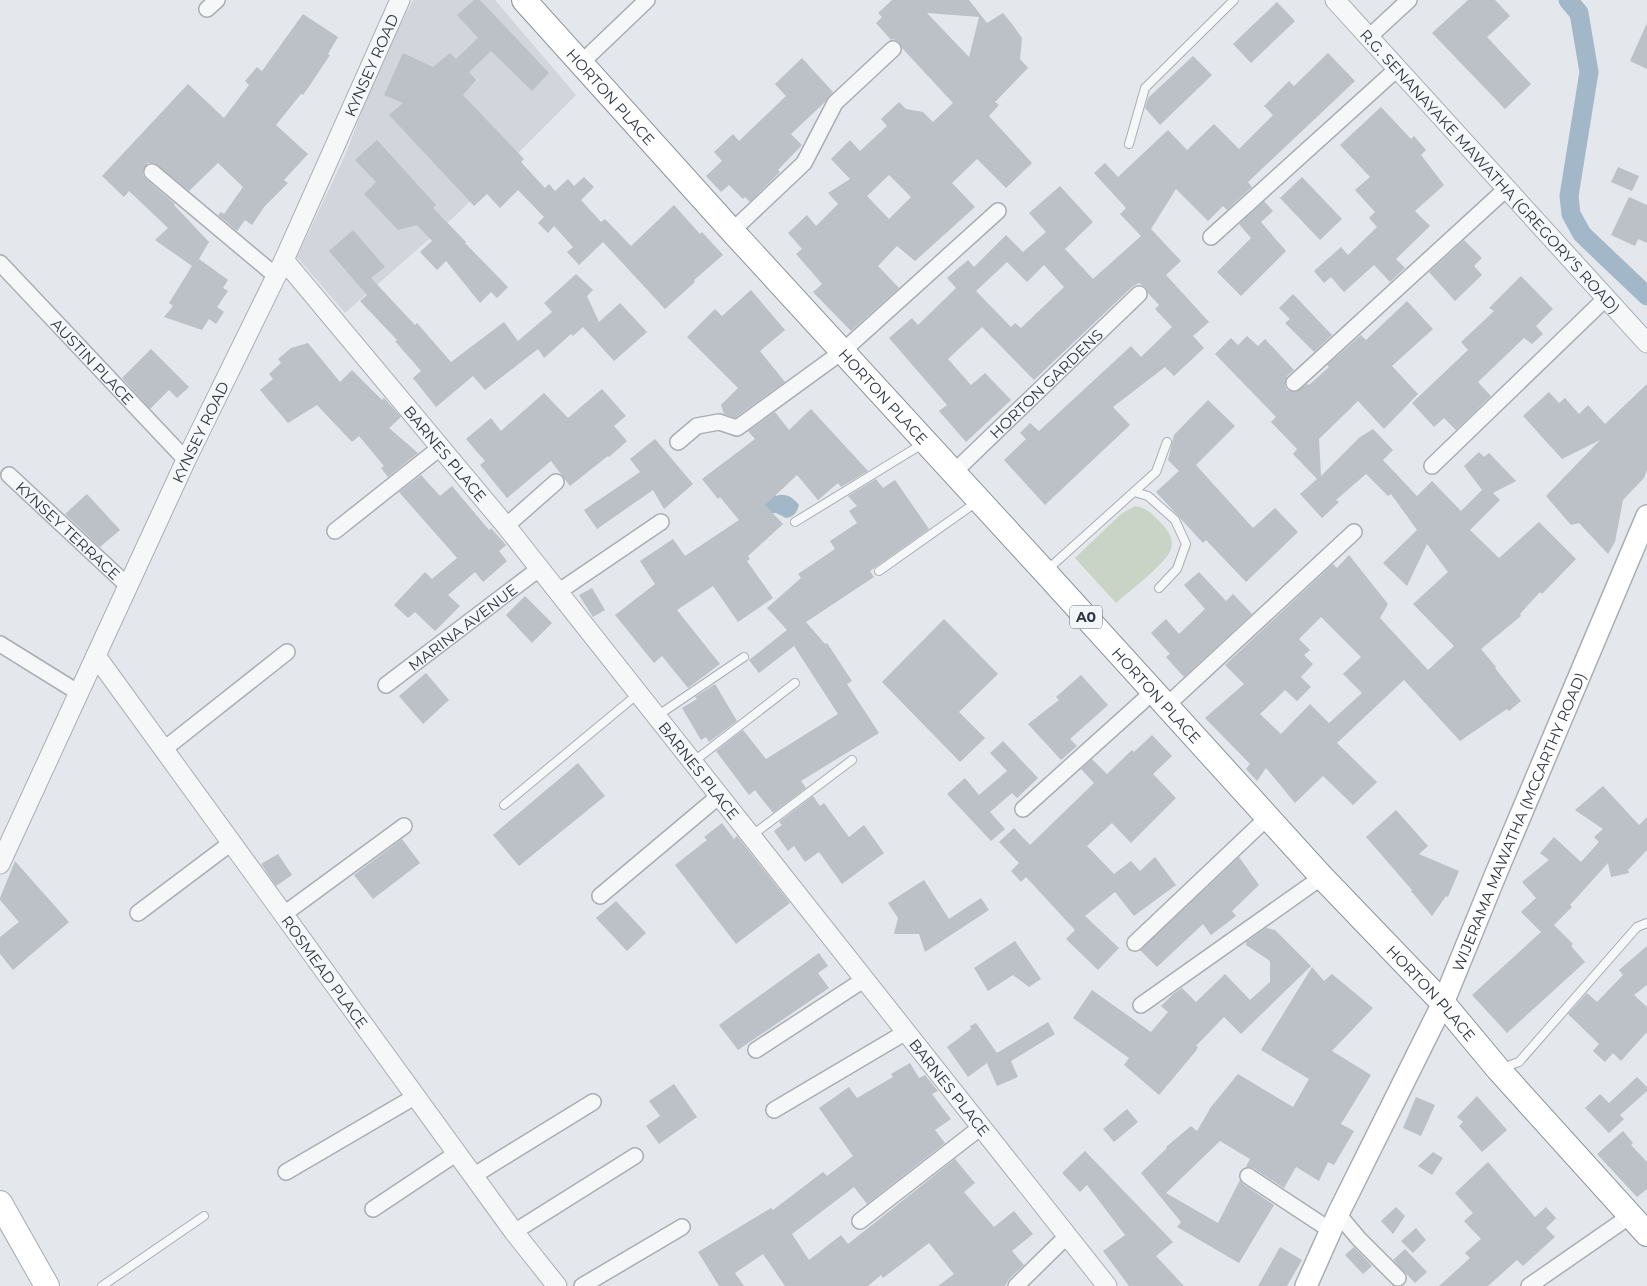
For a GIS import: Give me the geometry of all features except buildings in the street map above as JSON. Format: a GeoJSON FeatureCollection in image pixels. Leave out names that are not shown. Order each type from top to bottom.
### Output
{"type":"FeatureCollection","features":[{"type":"Feature","properties":{"kind":"main road","name":"HORTON PLACE"},"geometry":{"type":"LineString","coordinates":[[527,1],[580,64],[1322,878],[1443,1003],[1498,1069],[1647,1234]]}},
{"type":"Feature","properties":{"kind":"main road","name":"WIJERAMA MAWATHA (MCCARTHY ROAD)"},"geometry":{"type":"LineString","coordinates":[[1306,1286],[1334,1222],[1443,1003],[1647,516]]}},
{"type":"Feature","properties":{"kind":"main road"},"geometry":{"type":"LineString","coordinates":[[0,1203],[47,1286]]}},
{"type":"Feature","properties":{"kind":"street","name":"KYNSEY ROAD"},"geometry":{"type":"LineString","coordinates":[[0,864],[127,585],[280,268],[400,0]]}},
{"type":"Feature","properties":{"kind":"street"},"geometry":{"type":"LineString","coordinates":[[580,64],[647,0]]}},
{"type":"Feature","properties":{"kind":"street","name":"R.G. SENANAYAKE MAWATHA (GREGORY'S ROAD)"},"geometry":{"type":"LineString","coordinates":[[1335,0],[1647,343]]}},
{"type":"Feature","properties":{"kind":"street"},"geometry":{"type":"LineString","coordinates":[[1369,37],[1409,0]]}},
{"type":"Feature","properties":{"kind":"street"},"geometry":{"type":"LineString","coordinates":[[732,231],[804,163],[835,104],[893,49]]}},
{"type":"Feature","properties":{"kind":"street"},"geometry":{"type":"LineString","coordinates":[[1211,237],[1398,68]]}},
{"type":"Feature","properties":{"kind":"street"},"geometry":{"type":"LineString","coordinates":[[152,172],[280,268]]}},
{"type":"Feature","properties":{"kind":"street"},"geometry":{"type":"LineString","coordinates":[[1294,383],[1506,189]]}},
{"type":"Feature","properties":{"kind":"street"},"geometry":{"type":"LineString","coordinates":[[678,442],[697,426],[719,422],[737,428],[843,351],[998,211]]}},
{"type":"Feature","properties":{"kind":"street","name":"AUSTIN PLACE"},"geometry":{"type":"LineString","coordinates":[[0,263],[186,460]]}},
{"type":"Feature","properties":{"kind":"street","name":"BARNES PLACE"},"geometry":{"type":"LineString","coordinates":[[280,268],[440,447],[506,526],[1107,1286]]}},
{"type":"Feature","properties":{"kind":"street","name":"HORTON GARDENS"},"geometry":{"type":"LineString","coordinates":[[953,473],[1139,294]]}},
{"type":"Feature","properties":{"kind":"street"},"geometry":{"type":"LineString","coordinates":[[1432,466],[1605,299]]}},
{"type":"Feature","properties":{"kind":"street"},"geometry":{"type":"LineString","coordinates":[[334,531],[440,447]]}},
{"type":"Feature","properties":{"kind":"street","name":"KYNSEY TERRACE"},"geometry":{"type":"LineString","coordinates":[[9,475],[127,585]]}},
{"type":"Feature","properties":{"kind":"street"},"geometry":{"type":"LineString","coordinates":[[506,526],[556,482]]}},
{"type":"Feature","properties":{"kind":"street"},"geometry":{"type":"LineString","coordinates":[[558,592],[662,522]]}},
{"type":"Feature","properties":{"kind":"street"},"geometry":{"type":"LineString","coordinates":[[1023,809],[1160,699],[1354,532]]}},
{"type":"Feature","properties":{"kind":"street","name":"MARINA AVENUE"},"geometry":{"type":"LineString","coordinates":[[386,685],[540,568]]}},
{"type":"Feature","properties":{"kind":"street"},"geometry":{"type":"LineString","coordinates":[[0,644],[79,693]]}},
{"type":"Feature","properties":{"kind":"street"},"geometry":{"type":"LineString","coordinates":[[162,750],[287,652]]}},
{"type":"Feature","properties":{"kind":"street","name":"ROSMEAD PLACE"},"geometry":{"type":"LineString","coordinates":[[96,656],[162,750],[284,914],[473,1176],[557,1286]]}},
{"type":"Feature","properties":{"kind":"street"},"geometry":{"type":"LineString","coordinates":[[600,896],[719,796]]}},
{"type":"Feature","properties":{"kind":"street"},"geometry":{"type":"LineString","coordinates":[[1135,943],[1268,817]]}},
{"type":"Feature","properties":{"kind":"street"},"geometry":{"type":"LineString","coordinates":[[284,914],[404,826]]}},
{"type":"Feature","properties":{"kind":"street"},"geometry":{"type":"LineString","coordinates":[[138,913],[231,843]]}},
{"type":"Feature","properties":{"kind":"street"},"geometry":{"type":"LineString","coordinates":[[1141,1005],[1322,878]]}},
{"type":"Feature","properties":{"kind":"street"},"geometry":{"type":"LineString","coordinates":[[756,1050],[865,979]]}},
{"type":"Feature","properties":{"kind":"street"},"geometry":{"type":"LineString","coordinates":[[774,1110],[906,1032]]}},
{"type":"Feature","properties":{"kind":"street"},"geometry":{"type":"LineString","coordinates":[[286,1172],[416,1096]]}},
{"type":"Feature","properties":{"kind":"street"},"geometry":{"type":"LineString","coordinates":[[473,1176],[593,1102]]}},
{"type":"Feature","properties":{"kind":"street"},"geometry":{"type":"LineString","coordinates":[[860,1221],[981,1127]]}},
{"type":"Feature","properties":{"kind":"street"},"geometry":{"type":"LineString","coordinates":[[373,1209],[457,1153]]}},
{"type":"Feature","properties":{"kind":"street"},"geometry":{"type":"LineString","coordinates":[[514,1232],[635,1156]]}},
{"type":"Feature","properties":{"kind":"street"},"geometry":{"type":"LineString","coordinates":[[1248,1176],[1334,1222],[1359,1239],[1398,1278]]}},
{"type":"Feature","properties":{"kind":"street"},"geometry":{"type":"LineString","coordinates":[[1528,1286],[1630,1216]]}},
{"type":"Feature","properties":{"kind":"street"},"geometry":{"type":"LineString","coordinates":[[582,1286],[682,1228]]}},
{"type":"Feature","properties":{"kind":"street"},"geometry":{"type":"LineString","coordinates":[[1016,1286],[1067,1236]]}},
{"type":"Feature","properties":{"kind":"lane"},"geometry":{"type":"LineString","coordinates":[[1130,144],[1145,88],[1234,0]]}},
{"type":"Feature","properties":{"kind":"lane"},"geometry":{"type":"LineString","coordinates":[[795,522],[925,442]]}},
{"type":"Feature","properties":{"kind":"lane"},"geometry":{"type":"LineString","coordinates":[[1045,572],[1156,472],[1167,442]]}},
{"type":"Feature","properties":{"kind":"lane"},"geometry":{"type":"LineString","coordinates":[[1134,492],[1148,496],[1176,520],[1186,544],[1176,569],[1158,588]]}},
{"type":"Feature","properties":{"kind":"lane"},"geometry":{"type":"LineString","coordinates":[[879,571],[979,500]]}},
{"type":"Feature","properties":{"kind":"lane"},"geometry":{"type":"LineString","coordinates":[[657,716],[744,657]]}},
{"type":"Feature","properties":{"kind":"lane"},"geometry":{"type":"LineString","coordinates":[[693,762],[795,683]]}},
{"type":"Feature","properties":{"kind":"lane"},"geometry":{"type":"LineString","coordinates":[[504,805],[639,693]]}},
{"type":"Feature","properties":{"kind":"lane"},"geometry":{"type":"LineString","coordinates":[[751,836],[852,760]]}},
{"type":"Feature","properties":{"kind":"lane"},"geometry":{"type":"LineString","coordinates":[[1498,1069],[1519,1062],[1637,926],[1647,923]]}},
{"type":"Feature","properties":{"kind":"lane"},"geometry":{"type":"LineString","coordinates":[[102,1286],[204,1216]]}},
{"type":"Feature","properties":{"kind":"shaded area"},"geometry":{"type":"Polygon","coordinates":[[[413,0],[495,0],[576,95],[454,217],[345,313],[297,257],[347,151],[374,78],[413,0]]]}},
{"type":"Feature","properties":{"kind":"green space"},"geometry":{"type":"Polygon","coordinates":[[[1135,506],[1147,511],[1163,525],[1170,536],[1172,546],[1162,562],[1116,603],[1075,558],[1121,514],[1135,506]]]}},
{"type":"Feature","properties":{"kind":"water"},"geometry":{"type":"Polygon","coordinates":[[[763,484],[776,496],[786,495],[795,500],[799,505],[795,514],[786,518],[772,513],[750,492],[763,484]]]}},
{"type":"Feature","properties":{"kind":"waterway"},"geometry":{"type":"LineString","coordinates":[[1568,0],[1579,13],[1589,72],[1569,196],[1571,214],[1582,234],[1647,296]]}}]}
